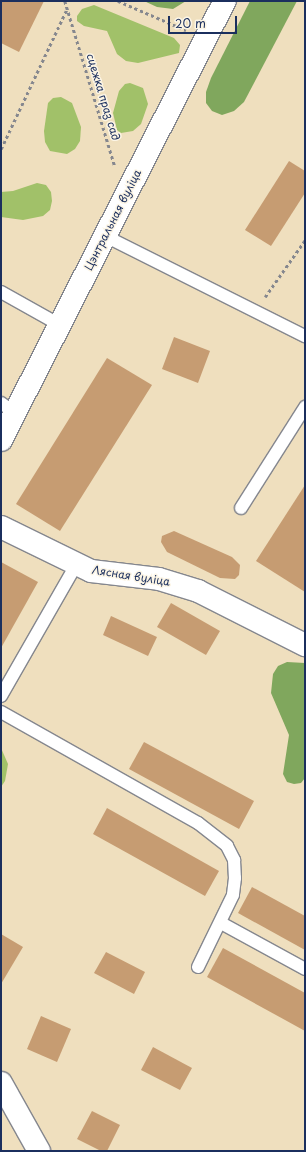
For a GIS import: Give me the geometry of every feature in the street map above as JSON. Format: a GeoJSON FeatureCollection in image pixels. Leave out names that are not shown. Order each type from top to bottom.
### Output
{"type":"FeatureCollection","features":[{"type":"Feature","properties":{"kind":"street","name":"Цэнтральная вуліца"},"geometry":{"type":"LineString","coordinates":[[1,440],[8,408],[60,325],[225,1]]}},
{"type":"Feature","properties":{"kind":"street","name":"Лясная вуліца"},"geometry":{"type":"LineString","coordinates":[[1,527],[76,565],[104,574],[159,579],[178,583],[198,591],[305,646]]}},
{"type":"Feature","properties":{"kind":"street"},"geometry":{"type":"LineString","coordinates":[[1,1084],[39,1151]]}},
{"type":"Feature","properties":{"kind":"lane"},"geometry":{"type":"LineString","coordinates":[[105,236],[305,336]]}},
{"type":"Feature","properties":{"kind":"lane"},"geometry":{"type":"LineString","coordinates":[[1,292],[60,325]]}},
{"type":"Feature","properties":{"kind":"lane"},"geometry":{"type":"LineString","coordinates":[[241,508],[305,407]]}},
{"type":"Feature","properties":{"kind":"lane"},"geometry":{"type":"LineString","coordinates":[[1,696],[76,565]]}},
{"type":"Feature","properties":{"kind":"lane"},"geometry":{"type":"LineString","coordinates":[[1,712],[214,834],[227,846],[234,860],[235,878],[233,895],[221,923],[198,967]]}},
{"type":"Feature","properties":{"kind":"lane"},"geometry":{"type":"LineString","coordinates":[[221,923],[305,969]]}},
{"type":"Feature","properties":{"kind":"path","name":"сцежка праз сад"},"geometry":{"type":"LineString","coordinates":[[65,1],[125,198]]}},
{"type":"Feature","properties":{"kind":"path"},"geometry":{"type":"LineString","coordinates":[[118,1],[206,38]]}},
{"type":"Feature","properties":{"kind":"path"},"geometry":{"type":"LineString","coordinates":[[1,150],[67,8]]}},
{"type":"Feature","properties":{"kind":"path"},"geometry":{"type":"LineString","coordinates":[[255,311],[305,240]]}},
{"type":"Feature","properties":{"kind":"green space"},"geometry":{"type":"Polygon","coordinates":[[[144,1],[186,1],[173,9],[157,7],[144,1]]]}},
{"type":"Feature","properties":{"kind":"green space"},"geometry":{"type":"Polygon","coordinates":[[[250,1],[297,1],[244,102],[234,111],[222,115],[212,111],[206,103],[206,92],[211,78],[250,1]]]}},
{"type":"Feature","properties":{"kind":"green space"},"geometry":{"type":"Polygon","coordinates":[[[94,5],[174,38],[180,45],[179,53],[138,63],[126,61],[117,54],[107,31],[84,26],[77,21],[77,16],[82,9],[94,5]]]}},
{"type":"Feature","properties":{"kind":"green space"},"geometry":{"type":"Polygon","coordinates":[[[130,83],[143,88],[148,104],[141,124],[133,131],[121,133],[117,130],[113,113],[119,91],[125,84],[130,83]]]}},
{"type":"Feature","properties":{"kind":"green space"},"geometry":{"type":"Polygon","coordinates":[[[61,97],[72,103],[81,127],[80,141],[75,149],[67,154],[50,151],[45,142],[44,131],[48,103],[53,98],[61,97]]]}},
{"type":"Feature","properties":{"kind":"green space"},"geometry":{"type":"Polygon","coordinates":[[[37,183],[46,185],[51,192],[52,201],[50,210],[43,216],[23,220],[1,217],[1,192],[13,191],[37,183]]]}},
{"type":"Feature","properties":{"kind":"green space"},"geometry":{"type":"Polygon","coordinates":[[[287,662],[305,663],[305,778],[301,783],[294,784],[287,782],[283,774],[289,735],[271,693],[273,674],[278,666],[287,662]]]}},
{"type":"Feature","properties":{"kind":"green space"},"geometry":{"type":"Polygon","coordinates":[[[1,748],[8,764],[5,781],[1,787],[1,748]]]}},
{"type":"Feature","properties":{"kind":"building"},"geometry":{"type":"Polygon","coordinates":[[[1,1],[44,1],[19,52],[1,43],[1,1]]]}},
{"type":"Feature","properties":{"kind":"building"},"geometry":{"type":"Polygon","coordinates":[[[289,161],[305,171],[305,193],[271,246],[245,230],[289,161]]]}},
{"type":"Feature","properties":{"kind":"building"},"geometry":{"type":"Polygon","coordinates":[[[174,337],[210,351],[198,383],[162,369],[174,337]]]}},
{"type":"Feature","properties":{"kind":"building"},"geometry":{"type":"Polygon","coordinates":[[[107,358],[152,385],[60,531],[16,504],[107,358]]]}},
{"type":"Feature","properties":{"kind":"building"},"geometry":{"type":"Polygon","coordinates":[[[305,485],[305,592],[256,561],[305,485]]]}},
{"type":"Feature","properties":{"kind":"building"},"geometry":{"type":"Polygon","coordinates":[[[174,531],[232,557],[240,565],[239,575],[235,579],[220,578],[167,552],[161,542],[162,536],[174,531]]]}},
{"type":"Feature","properties":{"kind":"building"},"geometry":{"type":"Polygon","coordinates":[[[1,562],[38,582],[1,648],[1,562]]]}},
{"type":"Feature","properties":{"kind":"building"},"geometry":{"type":"Polygon","coordinates":[[[171,603],[220,631],[206,655],[157,627],[171,603]]]}},
{"type":"Feature","properties":{"kind":"building"},"geometry":{"type":"Polygon","coordinates":[[[111,616],[157,637],[148,656],[103,635],[111,616]]]}},
{"type":"Feature","properties":{"kind":"building"},"geometry":{"type":"Polygon","coordinates":[[[144,742],[254,801],[239,829],[129,769],[144,742]]]}},
{"type":"Feature","properties":{"kind":"building"},"geometry":{"type":"Polygon","coordinates":[[[107,808],[219,871],[205,896],[93,834],[107,808]]]}},
{"type":"Feature","properties":{"kind":"building"},"geometry":{"type":"Polygon","coordinates":[[[252,887],[305,916],[305,950],[238,913],[252,887]]]}},
{"type":"Feature","properties":{"kind":"building"},"geometry":{"type":"Polygon","coordinates":[[[1,934],[23,947],[1,984],[1,934]]]}},
{"type":"Feature","properties":{"kind":"building"},"geometry":{"type":"Polygon","coordinates":[[[223,948],[305,993],[305,1031],[207,977],[223,948]]]}},
{"type":"Feature","properties":{"kind":"building"},"geometry":{"type":"Polygon","coordinates":[[[106,952],[145,972],[134,994],[94,973],[106,952]]]}},
{"type":"Feature","properties":{"kind":"building"},"geometry":{"type":"Polygon","coordinates":[[[41,1016],[71,1029],[57,1062],[27,1049],[41,1016]]]}},
{"type":"Feature","properties":{"kind":"building"},"geometry":{"type":"Polygon","coordinates":[[[153,1047],[192,1068],[180,1090],[141,1070],[153,1047]]]}},
{"type":"Feature","properties":{"kind":"building"},"geometry":{"type":"Polygon","coordinates":[[[92,1111],[120,1125],[107,1151],[101,1151],[77,1139],[92,1111]]]}}]}
